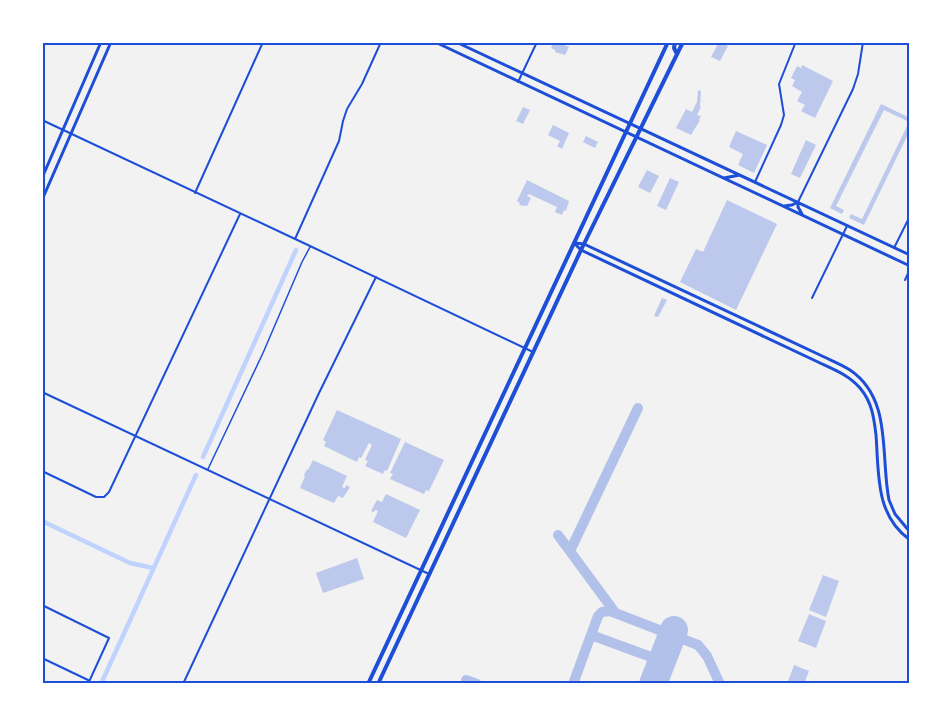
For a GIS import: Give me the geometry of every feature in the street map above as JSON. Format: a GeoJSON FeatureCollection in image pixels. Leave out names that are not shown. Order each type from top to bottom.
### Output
{"type":"FeatureCollection","features":[{"type":"Feature","properties":{"kind":"main road"},"geometry":{"type":"LineString","coordinates":[[42,178],[101,42]]}},
{"type":"Feature","properties":{"kind":"main road"},"geometry":{"type":"LineString","coordinates":[[42,200],[111,42]]}},
{"type":"Feature","properties":{"kind":"main road"},"geometry":{"type":"LineString","coordinates":[[435,42],[910,267]]}},
{"type":"Feature","properties":{"kind":"main road"},"geometry":{"type":"LineString","coordinates":[[456,42],[910,255]]}},
{"type":"Feature","properties":{"kind":"main road"},"geometry":{"type":"LineString","coordinates":[[368,684],[668,42]]}},
{"type":"Feature","properties":{"kind":"main road"},"geometry":{"type":"LineString","coordinates":[[675,42],[674,48],[677,54]]}},
{"type":"Feature","properties":{"kind":"main road"},"geometry":{"type":"LineString","coordinates":[[378,684],[581,250],[682,42]]}},
{"type":"Feature","properties":{"kind":"main road"},"geometry":{"type":"LineString","coordinates":[[724,178],[742,175]]}},
{"type":"Feature","properties":{"kind":"main road"},"geometry":{"type":"LineString","coordinates":[[784,206],[798,202]]}},
{"type":"Feature","properties":{"kind":"main road"},"geometry":{"type":"LineString","coordinates":[[798,202],[802,215]]}},
{"type":"Feature","properties":{"kind":"main road"},"geometry":{"type":"LineString","coordinates":[[574,243],[584,244],[820,355],[849,369],[860,378],[870,390],[879,410],[891,507],[910,532]]}},
{"type":"Feature","properties":{"kind":"main road"},"geometry":{"type":"LineString","coordinates":[[574,243],[581,250],[850,379],[864,394],[871,406],[881,494],[885,510],[889,518],[910,540]]}},
{"type":"Feature","properties":{"kind":"main road"},"geometry":{"type":"LineString","coordinates":[[674,294],[676,288]]}},
{"type":"Feature","properties":{"kind":"main road"},"geometry":{"type":"LineString","coordinates":[[818,362],[820,355]]}},
{"type":"Feature","properties":{"kind":"main road"},"geometry":{"type":"LineString","coordinates":[[878,462],[885,462]]}},
{"type":"Feature","properties":{"kind":"main road"},"geometry":{"type":"LineString","coordinates":[[459,489],[458,499],[461,506]]}},
{"type":"Feature","properties":{"kind":"street"},"geometry":{"type":"LineString","coordinates":[[195,193],[263,42]]}},
{"type":"Feature","properties":{"kind":"street"},"geometry":{"type":"LineString","coordinates":[[295,239],[339,141],[347,109],[381,42]]}},
{"type":"Feature","properties":{"kind":"street"},"geometry":{"type":"LineString","coordinates":[[518,81],[537,42]]}},
{"type":"Feature","properties":{"kind":"street"},"geometry":{"type":"LineString","coordinates":[[798,202],[853,89],[863,42]]}},
{"type":"Feature","properties":{"kind":"street"},"geometry":{"type":"LineString","coordinates":[[755,182],[784,115],[779,84],[795,44]]}},
{"type":"Feature","properties":{"kind":"street"},"geometry":{"type":"LineString","coordinates":[[42,120],[533,353]]}},
{"type":"Feature","properties":{"kind":"street"},"geometry":{"type":"LineString","coordinates":[[42,471],[96,497],[104,497],[109,492],[240,214]]}},
{"type":"Feature","properties":{"kind":"street"},"geometry":{"type":"LineString","coordinates":[[894,248],[910,216]]}},
{"type":"Feature","properties":{"kind":"street"},"geometry":{"type":"LineString","coordinates":[[812,298],[847,225]]}},
{"type":"Feature","properties":{"kind":"street"},"geometry":{"type":"LineString","coordinates":[[905,280],[910,267]]}},
{"type":"Feature","properties":{"kind":"street"},"geometry":{"type":"LineString","coordinates":[[183,684],[376,277]]}},
{"type":"Feature","properties":{"kind":"street"},"geometry":{"type":"LineString","coordinates":[[42,392],[429,574]]}},
{"type":"Feature","properties":{"kind":"street"},"geometry":{"type":"LineString","coordinates":[[42,606],[109,638],[89,682],[42,658]]}},
{"type":"Feature","properties":{"kind":"lane"},"geometry":{"type":"LineString","coordinates":[[208,470],[310,246]]}},
{"type":"Feature","properties":{"kind":"building"},"geometry":{"type":"Polygon","coordinates":[[[554,42],[566,42],[564,45],[569,47],[565,55],[551,48],[554,42]]]}},
{"type":"Feature","properties":{"kind":"building"},"geometry":{"type":"Polygon","coordinates":[[[719,42],[728,46],[720,61],[711,57],[719,42]]]}},
{"type":"Feature","properties":{"kind":"building"},"geometry":{"type":"Polygon","coordinates":[[[802,65],[833,81],[815,118],[801,111],[805,105],[797,101],[802,92],[792,86],[795,80],[791,78],[797,66],[801,68],[802,65]]]}},
{"type":"Feature","properties":{"kind":"building"},"geometry":{"type":"Polygon","coordinates":[[[698,90],[701,91],[701,107],[697,115],[701,116],[691,135],[676,128],[686,109],[692,112],[697,102],[698,90]]]}},
{"type":"Feature","properties":{"kind":"building"},"geometry":{"type":"Polygon","coordinates":[[[881,104],[910,118],[910,130],[864,225],[849,218],[851,214],[862,219],[909,122],[884,110],[836,206],[844,210],[842,214],[830,208],[881,104]]]}},
{"type":"Feature","properties":{"kind":"building"},"geometry":{"type":"Polygon","coordinates":[[[523,107],[530,110],[523,124],[516,121],[523,107]]]}},
{"type":"Feature","properties":{"kind":"building"},"geometry":{"type":"Polygon","coordinates":[[[553,125],[569,133],[562,149],[557,146],[560,141],[548,135],[553,125]]]}},
{"type":"Feature","properties":{"kind":"building"},"geometry":{"type":"Polygon","coordinates":[[[736,131],[767,145],[754,173],[738,165],[743,154],[729,147],[736,131]]]}},
{"type":"Feature","properties":{"kind":"building"},"geometry":{"type":"Polygon","coordinates":[[[586,136],[598,142],[595,148],[583,142],[586,136]]]}},
{"type":"Feature","properties":{"kind":"building"},"geometry":{"type":"Polygon","coordinates":[[[806,140],[816,145],[800,178],[791,174],[806,140]]]}},
{"type":"Feature","properties":{"kind":"building"},"geometry":{"type":"Polygon","coordinates":[[[647,170],[659,176],[650,193],[638,187],[647,170]]]}},
{"type":"Feature","properties":{"kind":"building"},"geometry":{"type":"Polygon","coordinates":[[[670,178],[679,182],[666,210],[657,206],[670,178]]]}},
{"type":"Feature","properties":{"kind":"building"},"geometry":{"type":"Polygon","coordinates":[[[527,180],[569,201],[566,211],[564,210],[562,215],[555,212],[557,207],[529,194],[527,196],[531,198],[527,206],[519,205],[517,201],[527,180]]]}},
{"type":"Feature","properties":{"kind":"building"},"geometry":{"type":"Polygon","coordinates":[[[727,200],[777,224],[736,310],[680,282],[696,249],[703,252],[727,200]]]}},
{"type":"Feature","properties":{"kind":"building"},"geometry":{"type":"Polygon","coordinates":[[[662,298],[667,300],[658,317],[654,316],[662,298]]]}},
{"type":"Feature","properties":{"kind":"building"},"geometry":{"type":"Polygon","coordinates":[[[337,410],[401,439],[387,471],[385,470],[383,474],[365,466],[368,461],[365,460],[372,445],[369,443],[357,462],[324,446],[326,442],[323,440],[337,410]]]}},
{"type":"Feature","properties":{"kind":"building"},"geometry":{"type":"Polygon","coordinates":[[[405,442],[444,460],[429,491],[426,490],[424,494],[390,479],[393,474],[390,473],[405,442]]]}},
{"type":"Feature","properties":{"kind":"building"},"geometry":{"type":"Polygon","coordinates":[[[313,460],[347,476],[342,487],[345,488],[346,485],[350,487],[343,498],[338,496],[334,503],[300,488],[304,475],[313,460]]]}},
{"type":"Feature","properties":{"kind":"building"},"geometry":{"type":"Polygon","coordinates":[[[386,494],[420,510],[406,538],[373,522],[378,511],[371,511],[377,500],[382,502],[386,494]]]}},
{"type":"Feature","properties":{"kind":"building"},"geometry":{"type":"Polygon","coordinates":[[[357,558],[364,579],[323,593],[316,573],[357,558]]]}},
{"type":"Feature","properties":{"kind":"building"},"geometry":{"type":"Polygon","coordinates":[[[823,575],[839,581],[826,617],[809,610],[823,575]]]}},
{"type":"Feature","properties":{"kind":"building"},"geometry":{"type":"Polygon","coordinates":[[[809,614],[826,621],[816,648],[798,641],[809,614]]]}},
{"type":"Feature","properties":{"kind":"building"},"geometry":{"type":"Polygon","coordinates":[[[794,665],[809,671],[804,684],[787,684],[794,665]]]}},
{"type":"Feature","properties":{"kind":"waterway"},"geometry":{"type":"LineString","coordinates":[[203,457],[296,250]]}},
{"type":"Feature","properties":{"kind":"waterway"},"geometry":{"type":"LineString","coordinates":[[101,684],[196,475]]}},
{"type":"Feature","properties":{"kind":"waterway"},"geometry":{"type":"LineString","coordinates":[[42,521],[130,563],[153,568]]}},
{"type":"Feature","properties":{"kind":"taxiway"},"geometry":{"type":"LineString","coordinates":[[570,551],[638,408]]}},
{"type":"Feature","properties":{"kind":"taxiway"},"geometry":{"type":"LineString","coordinates":[[558,535],[614,611]]}},
{"type":"Feature","properties":{"kind":"taxiway"},"geometry":{"type":"LineString","coordinates":[[573,684],[598,616],[602,612],[610,611],[698,645],[707,656],[720,684]]}},
{"type":"Feature","properties":{"kind":"taxiway"},"geometry":{"type":"LineString","coordinates":[[591,635],[662,661]]}},
{"type":"Feature","properties":{"kind":"taxiway"},"geometry":{"type":"LineString","coordinates":[[466,680],[477,684]]}},
{"type":"Feature","properties":{"kind":"runway"},"geometry":{"type":"LineString","coordinates":[[653,684],[674,630]]}}]}
